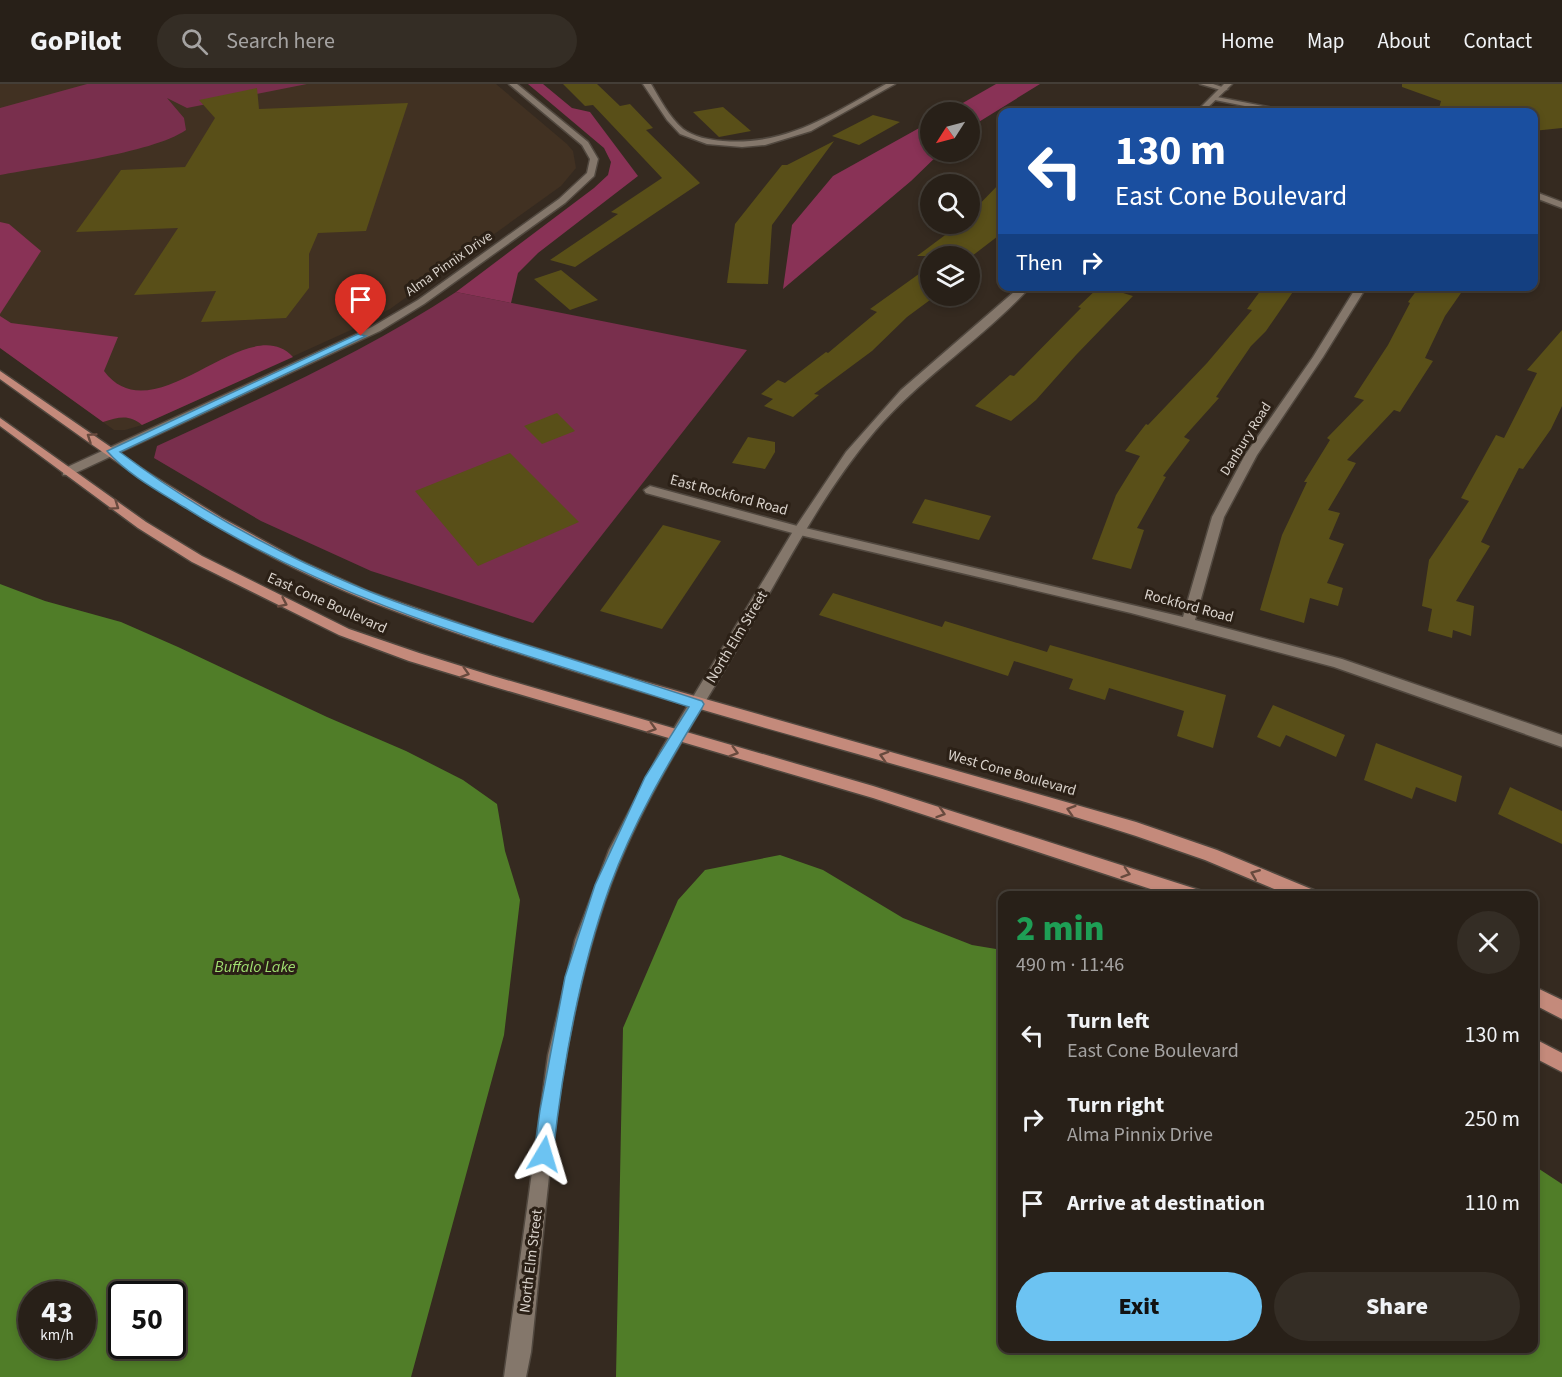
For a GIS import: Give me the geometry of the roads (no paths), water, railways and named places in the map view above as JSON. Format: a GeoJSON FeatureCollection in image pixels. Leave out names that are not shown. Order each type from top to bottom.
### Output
{"type":"FeatureCollection","features":[{"type":"Feature","properties":{"kind":"main road","name":"East Cone Boulevard"},"geometry":{"type":"LineString","coordinates":[[0,374],[112,451],[154,483],[219,525],[295,564],[358,592],[462,629],[697,704]]}},
{"type":"Feature","properties":{"kind":"main road","name":"East Cone Boulevard"},"geometry":{"type":"LineString","coordinates":[[0,421],[142,525],[197,559],[344,632],[414,657],[678,736]]}},
{"type":"Feature","properties":{"kind":"main road","name":"West Cone Boulevard"},"geometry":{"type":"LineString","coordinates":[[697,704],[1070,810],[1195,849],[1298,891]]}},
{"type":"Feature","properties":{"kind":"main road"},"geometry":{"type":"LineString","coordinates":[[678,736],[873,792],[1180,891]]}},
{"type":"Feature","properties":{"kind":"main road"},"geometry":{"type":"LineString","coordinates":[[1538,997],[1562,1010]]}},
{"type":"Feature","properties":{"kind":"main road"},"geometry":{"type":"LineString","coordinates":[[1538,1050],[1562,1063]]}},
{"type":"Feature","properties":{"kind":"street","name":"Alma Pinnix Drive"},"geometry":{"type":"LineString","coordinates":[[67,472],[376,329],[428,296],[562,201],[591,174],[594,159],[585,144],[513,84]]}},
{"type":"Feature","properties":{"kind":"street"},"geometry":{"type":"LineString","coordinates":[[647,84],[680,130],[694,138],[742,146],[767,143],[798,135],[891,84]]}},
{"type":"Feature","properties":{"kind":"street"},"geometry":{"type":"LineString","coordinates":[[1204,84],[1226,86]]}},
{"type":"Feature","properties":{"kind":"street"},"geometry":{"type":"LineString","coordinates":[[1204,108],[1226,86]]}},
{"type":"Feature","properties":{"kind":"street"},"geometry":{"type":"LineString","coordinates":[[1215,98],[1264,108]]}},
{"type":"Feature","properties":{"kind":"street"},"geometry":{"type":"LineString","coordinates":[[1538,196],[1562,205]]}},
{"type":"Feature","properties":{"kind":"street","name":"North Elm Street"},"geometry":{"type":"LineString","coordinates":[[515,1377],[520,1352],[549,1110],[573,977],[603,885],[633,815],[800,531],[837,473],[890,406],[1021,291]]}},
{"type":"Feature","properties":{"kind":"street","name":"Danbury Road"},"geometry":{"type":"LineString","coordinates":[[1188,622],[1218,517],[1251,455],[1318,357],[1359,291]]}},
{"type":"Feature","properties":{"kind":"street","name":"East Rockford Road"},"geometry":{"type":"LineString","coordinates":[[650,490],[800,531]]}},
{"type":"Feature","properties":{"kind":"street","name":"Rockford Road"},"geometry":{"type":"LineString","coordinates":[[800,531],[1188,622],[1337,663],[1456,702],[1562,741]]}},
{"type":"Feature","properties":{"kind":"water","name":"Buffalo Lake"},"geometry":{"type":"Polygon","coordinates":[[[0,584],[45,601],[121,622],[178,647],[327,717],[406,751],[463,780],[497,804],[505,851],[520,900],[504,1035],[411,1377],[0,1377],[0,584]]]}},
{"type":"Feature","properties":{"kind":"water"},"geometry":{"type":"Polygon","coordinates":[[[780,855],[823,870],[903,918],[972,945],[998,949],[998,1353],[1538,1353],[1538,1168],[1562,1184],[1562,1377],[616,1377],[623,1028],[678,900],[705,870],[780,855]]]}}]}
